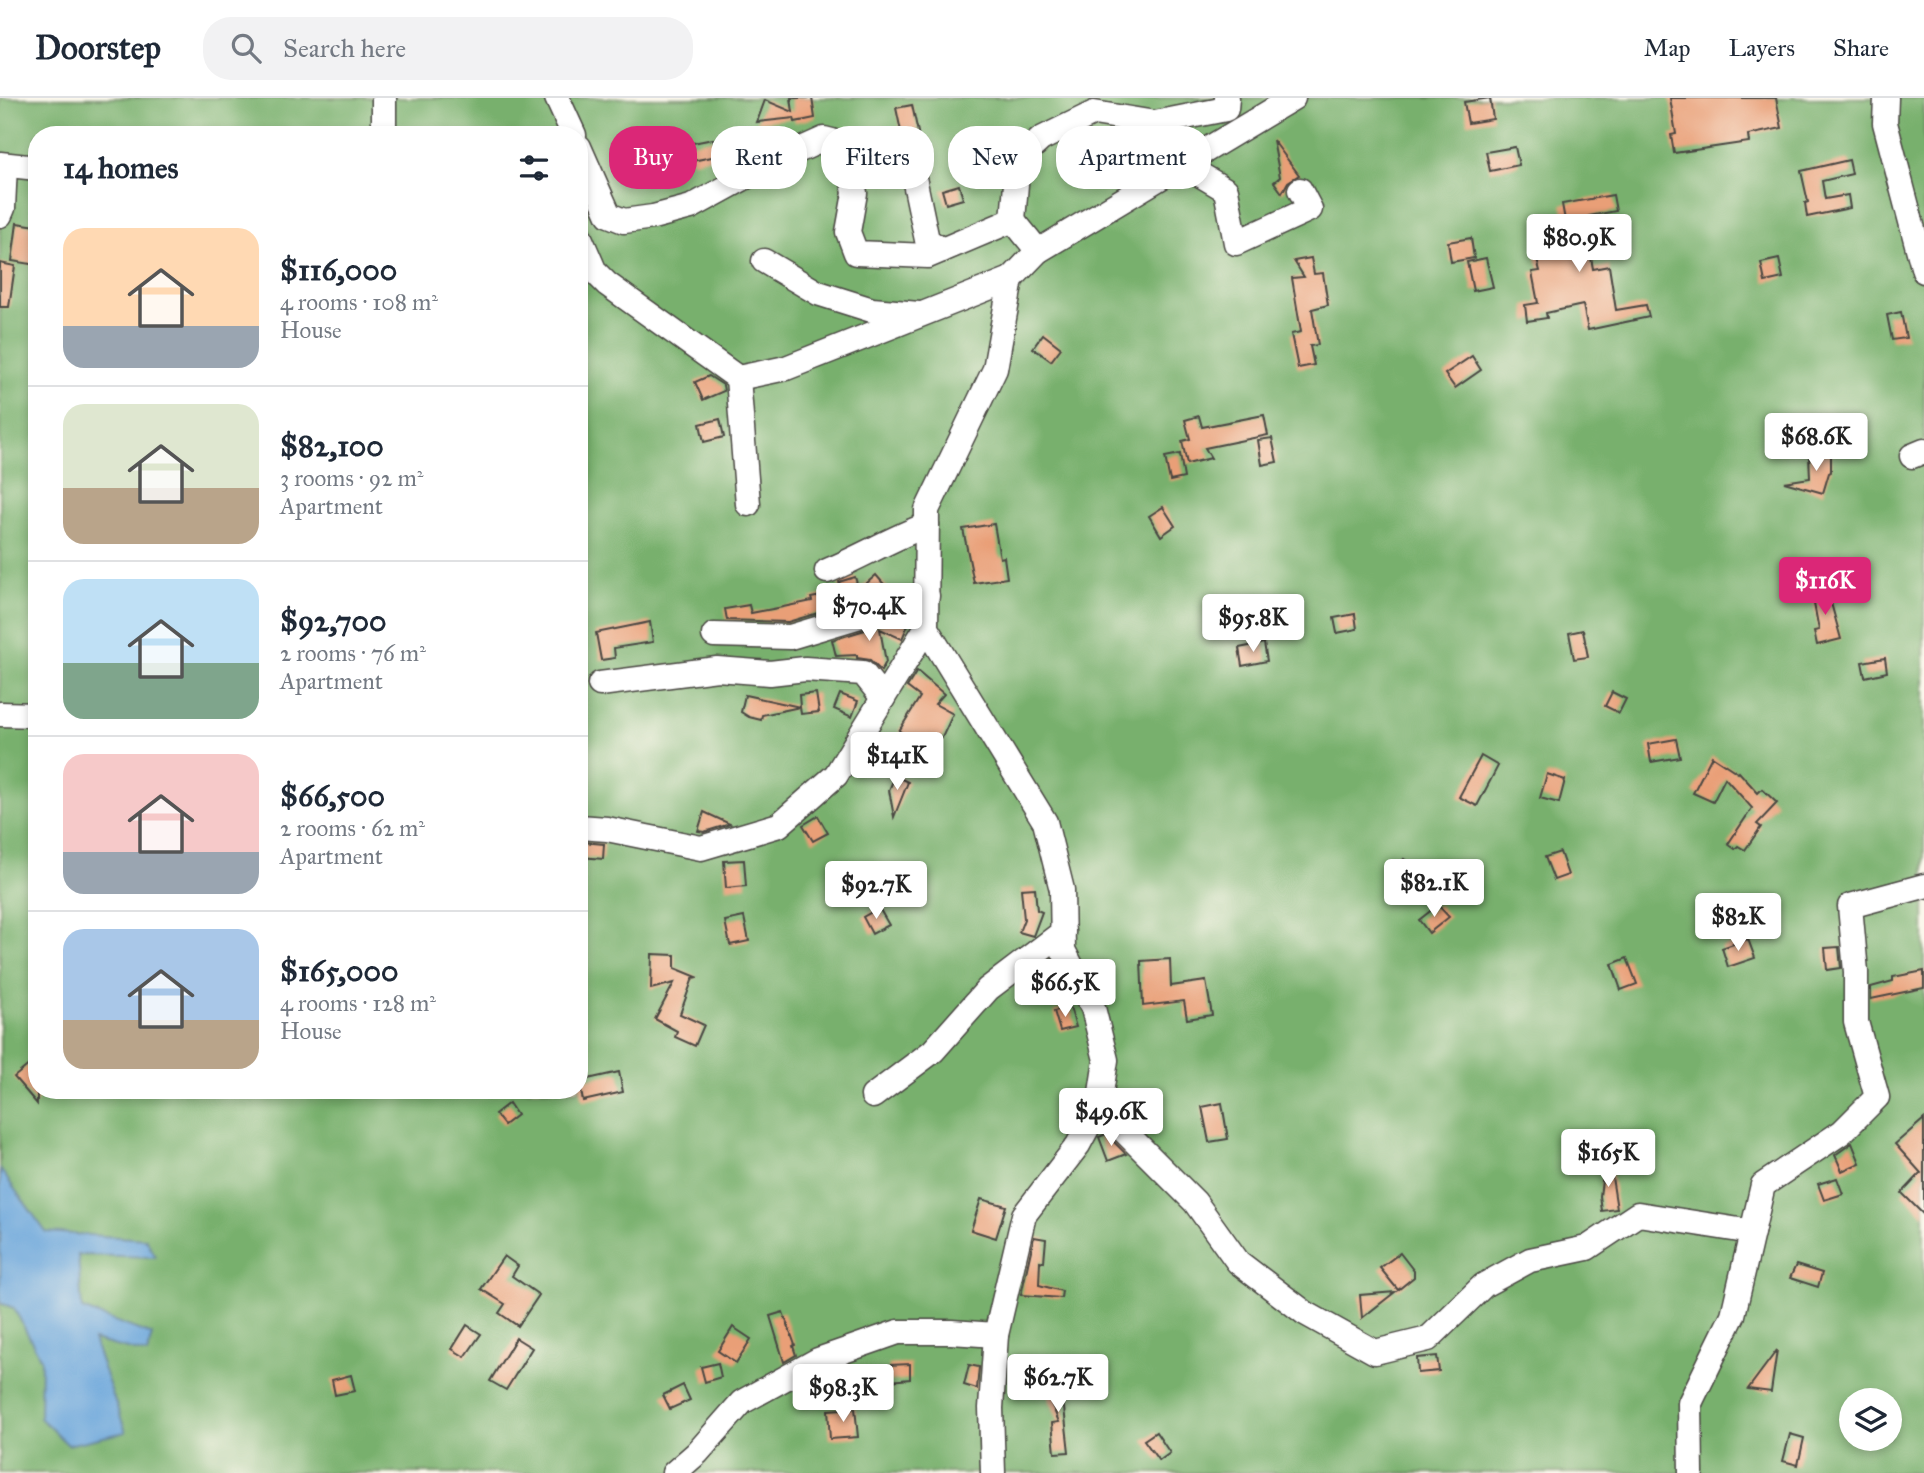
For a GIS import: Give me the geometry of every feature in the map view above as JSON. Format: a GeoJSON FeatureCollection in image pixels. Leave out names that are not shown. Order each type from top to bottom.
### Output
{"type":"FeatureCollection","features":[{"type":"Feature","properties":{"kind":"street"},"geometry":{"type":"LineString","coordinates":[[384,98],[384,126]]}},
{"type":"Feature","properties":{"kind":"street"},"geometry":{"type":"LineString","coordinates":[[557,98],[570,126]]}},
{"type":"Feature","properties":{"kind":"street"},"geometry":{"type":"LineString","coordinates":[[1038,251],[1013,220],[1018,160],[1041,139],[1094,113],[1155,123],[1226,109],[1227,98]]}},
{"type":"Feature","properties":{"kind":"street"},"geometry":{"type":"LineString","coordinates":[[1886,98],[1885,123],[1924,271]]}},
{"type":"Feature","properties":{"kind":"street"},"geometry":{"type":"LineString","coordinates":[[1211,148],[1285,100]]}},
{"type":"Feature","properties":{"kind":"street"},"geometry":{"type":"LineString","coordinates":[[588,167],[609,215],[624,220],[653,217],[691,207],[773,162],[824,139],[832,141],[848,154],[855,193],[848,232],[856,253],[928,256],[1013,220]]}},
{"type":"Feature","properties":{"kind":"street"},"geometry":{"type":"LineString","coordinates":[[0,215],[3,208],[3,164],[28,167]]}},
{"type":"Feature","properties":{"kind":"street"},"geometry":{"type":"LineString","coordinates":[[1211,181],[1226,190],[1236,243],[1310,209],[1300,190]]}},
{"type":"Feature","properties":{"kind":"street"},"geometry":{"type":"LineString","coordinates":[[916,189],[927,240],[942,250]]}},
{"type":"Feature","properties":{"kind":"street"},"geometry":{"type":"LineString","coordinates":[[588,256],[595,272],[607,284],[738,378],[786,368],[1011,279],[1038,251],[1143,189]]}},
{"type":"Feature","properties":{"kind":"street"},"geometry":{"type":"LineString","coordinates":[[764,261],[818,293],[872,310],[923,314]]}},
{"type":"Feature","properties":{"kind":"street"},"geometry":{"type":"LineString","coordinates":[[588,828],[701,848],[779,825],[836,775],[926,628],[927,510],[995,369],[1011,279]]}},
{"type":"Feature","properties":{"kind":"street"},"geometry":{"type":"LineString","coordinates":[[738,378],[748,504]]}},
{"type":"Feature","properties":{"kind":"street"},"geometry":{"type":"LineString","coordinates":[[827,571],[927,525]]}},
{"type":"Feature","properties":{"kind":"street"},"geometry":{"type":"LineString","coordinates":[[714,635],[790,637],[927,596]]}},
{"type":"Feature","properties":{"kind":"street"},"geometry":{"type":"LineString","coordinates":[[926,628],[1045,822],[1062,890],[1063,950],[1093,1008],[1106,1060],[1099,1106],[1078,1144],[1024,1215],[996,1335],[991,1408],[993,1473]]}},
{"type":"Feature","properties":{"kind":"street"},"geometry":{"type":"LineString","coordinates":[[600,684],[717,669],[770,673],[805,669],[863,673],[883,698]]}},
{"type":"Feature","properties":{"kind":"street"},"geometry":{"type":"LineString","coordinates":[[0,714],[28,715]]}},
{"type":"Feature","properties":{"kind":"street"},"geometry":{"type":"LineString","coordinates":[[1691,1473],[1690,1403],[1733,1315],[1763,1185],[1842,1132],[1877,1097],[1856,1022],[1856,972],[1850,906],[1924,886]]}},
{"type":"Feature","properties":{"kind":"street"},"geometry":{"type":"LineString","coordinates":[[873,1096],[933,1051],[988,989],[1063,932]]}},
{"type":"Feature","properties":{"kind":"street"},"geometry":{"type":"LineString","coordinates":[[1099,1106],[1195,1202],[1238,1262],[1305,1313],[1375,1352],[1428,1339],[1484,1285],[1530,1260],[1587,1248],[1638,1214],[1752,1232]]}},
{"type":"Feature","properties":{"kind":"street"},"geometry":{"type":"LineString","coordinates":[[674,1473],[697,1453],[742,1402],[818,1360],[898,1332],[996,1335]]}},
{"type":"Feature","properties":{"kind":"green space"},"geometry":{"type":"Polygon","coordinates":[[[0,98],[1924,98],[1924,1473],[0,1473],[0,98]]]}},
{"type":"Feature","properties":{"kind":"water"},"geometry":{"type":"Polygon","coordinates":[[[0,1169],[46,1232],[146,1239],[156,1257],[78,1255],[82,1309],[152,1335],[147,1354],[93,1340],[126,1432],[68,1445],[40,1418],[41,1359],[14,1308],[0,1303],[0,1169]]]}},
{"type":"Feature","properties":{"kind":"building"},"geometry":{"type":"Polygon","coordinates":[[[791,98],[812,98],[815,118],[795,122],[794,118],[757,122],[765,100],[793,112],[791,98]]]}},
{"type":"Feature","properties":{"kind":"building"},"geometry":{"type":"Polygon","coordinates":[[[1490,98],[1493,119],[1468,123],[1464,102],[1490,98]]]}},
{"type":"Feature","properties":{"kind":"building"},"geometry":{"type":"Polygon","coordinates":[[[1670,98],[1776,98],[1782,128],[1748,135],[1749,142],[1674,153],[1671,135],[1676,134],[1670,98]]]}},
{"type":"Feature","properties":{"kind":"building"},"geometry":{"type":"Polygon","coordinates":[[[912,105],[917,126],[900,126],[896,108],[912,105]]]}},
{"type":"Feature","properties":{"kind":"building"},"geometry":{"type":"Polygon","coordinates":[[[711,139],[711,157],[697,160],[697,142],[711,139]]]}},
{"type":"Feature","properties":{"kind":"building"},"geometry":{"type":"Polygon","coordinates":[[[1273,140],[1299,175],[1288,182],[1282,193],[1274,182],[1280,177],[1273,140]]]}},
{"type":"Feature","properties":{"kind":"building"},"geometry":{"type":"Polygon","coordinates":[[[1515,147],[1519,165],[1490,171],[1486,152],[1515,147]]]}},
{"type":"Feature","properties":{"kind":"building"},"geometry":{"type":"Polygon","coordinates":[[[1849,160],[1852,174],[1822,181],[1825,199],[1848,195],[1850,208],[1807,217],[1805,203],[1808,202],[1801,171],[1849,160]]]}},
{"type":"Feature","properties":{"kind":"building"},"geometry":{"type":"Polygon","coordinates":[[[960,189],[963,199],[946,204],[942,190],[960,189]]]}},
{"type":"Feature","properties":{"kind":"building"},"geometry":{"type":"Polygon","coordinates":[[[1613,195],[1616,211],[1589,216],[1590,222],[1585,223],[1593,269],[1609,266],[1616,310],[1646,305],[1649,317],[1588,330],[1583,305],[1546,313],[1547,318],[1527,321],[1525,305],[1538,303],[1532,272],[1540,271],[1536,256],[1570,248],[1562,204],[1613,195]]]}},
{"type":"Feature","properties":{"kind":"building"},"geometry":{"type":"Polygon","coordinates":[[[17,223],[28,225],[28,264],[12,261],[17,223]]]}},
{"type":"Feature","properties":{"kind":"building"},"geometry":{"type":"Polygon","coordinates":[[[1471,238],[1474,258],[1451,262],[1448,242],[1471,238]]]}},
{"type":"Feature","properties":{"kind":"building"},"geometry":{"type":"Polygon","coordinates":[[[1311,258],[1314,274],[1323,273],[1328,305],[1312,309],[1318,345],[1310,346],[1314,365],[1298,368],[1291,334],[1301,332],[1292,278],[1304,277],[1294,261],[1311,258]]]}},
{"type":"Feature","properties":{"kind":"building"},"geometry":{"type":"Polygon","coordinates":[[[1486,258],[1493,287],[1473,291],[1467,262],[1486,258]]]}},
{"type":"Feature","properties":{"kind":"building"},"geometry":{"type":"Polygon","coordinates":[[[1779,259],[1783,278],[1765,282],[1761,263],[1779,259]]]}},
{"type":"Feature","properties":{"kind":"building"},"geometry":{"type":"Polygon","coordinates":[[[0,263],[15,266],[9,307],[0,307],[0,263]]]}},
{"type":"Feature","properties":{"kind":"building"},"geometry":{"type":"Polygon","coordinates":[[[1901,312],[1906,338],[1892,340],[1887,315],[1901,312]]]}},
{"type":"Feature","properties":{"kind":"building"},"geometry":{"type":"Polygon","coordinates":[[[1043,334],[1061,348],[1051,361],[1033,348],[1043,334]]]}},
{"type":"Feature","properties":{"kind":"building"},"geometry":{"type":"Polygon","coordinates":[[[1472,356],[1481,370],[1455,388],[1445,374],[1472,356]]]}},
{"type":"Feature","properties":{"kind":"building"},"geometry":{"type":"Polygon","coordinates":[[[709,376],[723,385],[724,391],[703,400],[695,382],[709,376]]]}},
{"type":"Feature","properties":{"kind":"building"},"geometry":{"type":"Polygon","coordinates":[[[1264,415],[1268,435],[1205,448],[1211,458],[1187,464],[1182,441],[1190,439],[1185,420],[1199,416],[1202,427],[1264,415]]]}},
{"type":"Feature","properties":{"kind":"building"},"geometry":{"type":"Polygon","coordinates":[[[720,419],[724,437],[704,442],[700,424],[720,419]]]}},
{"type":"Feature","properties":{"kind":"building"},"geometry":{"type":"Polygon","coordinates":[[[1272,438],[1277,462],[1262,465],[1258,440],[1272,438]]]}},
{"type":"Feature","properties":{"kind":"building"},"geometry":{"type":"Polygon","coordinates":[[[1180,454],[1184,478],[1170,481],[1165,457],[1180,454]]]}},
{"type":"Feature","properties":{"kind":"building"},"geometry":{"type":"Polygon","coordinates":[[[1831,454],[1831,472],[1823,493],[1784,482],[1810,478],[1809,455],[1831,454]]]}},
{"type":"Feature","properties":{"kind":"building"},"geometry":{"type":"Polygon","coordinates":[[[1163,507],[1175,526],[1161,536],[1149,516],[1163,507]]]}},
{"type":"Feature","properties":{"kind":"building"},"geometry":{"type":"Polygon","coordinates":[[[994,524],[1000,558],[1004,557],[1007,578],[974,583],[963,529],[994,524]]]}},
{"type":"Feature","properties":{"kind":"building"},"geometry":{"type":"Polygon","coordinates":[[[876,575],[888,589],[882,594],[788,622],[727,620],[725,609],[749,605],[751,613],[812,601],[811,598],[841,592],[839,582],[855,577],[859,590],[876,575]]]}},
{"type":"Feature","properties":{"kind":"building"},"geometry":{"type":"Polygon","coordinates":[[[1826,585],[1841,639],[1817,645],[1814,631],[1819,630],[1811,588],[1826,585]]]}},
{"type":"Feature","properties":{"kind":"building"},"geometry":{"type":"Polygon","coordinates":[[[1355,614],[1357,629],[1337,633],[1334,618],[1355,614]]]}},
{"type":"Feature","properties":{"kind":"building"},"geometry":{"type":"Polygon","coordinates":[[[898,620],[908,625],[902,639],[880,629],[886,662],[881,671],[870,660],[857,658],[857,655],[836,656],[832,640],[898,620]]]}},
{"type":"Feature","properties":{"kind":"building"},"geometry":{"type":"Polygon","coordinates":[[[650,622],[653,642],[614,648],[615,658],[601,660],[596,633],[650,622]]]}},
{"type":"Feature","properties":{"kind":"building"},"geometry":{"type":"Polygon","coordinates":[[[1583,630],[1588,657],[1574,659],[1569,633],[1583,630]]]}},
{"type":"Feature","properties":{"kind":"building"},"geometry":{"type":"Polygon","coordinates":[[[1264,643],[1267,661],[1242,666],[1239,648],[1264,643]]]}},
{"type":"Feature","properties":{"kind":"building"},"geometry":{"type":"Polygon","coordinates":[[[1885,658],[1887,672],[1865,677],[1862,662],[1885,658]]]}},
{"type":"Feature","properties":{"kind":"building"},"geometry":{"type":"Polygon","coordinates":[[[917,671],[944,694],[935,704],[953,714],[940,742],[933,739],[928,748],[899,731],[920,697],[907,687],[917,671]]]}},
{"type":"Feature","properties":{"kind":"building"},"geometry":{"type":"Polygon","coordinates":[[[1612,692],[1626,699],[1619,713],[1605,706],[1612,692]]]}},
{"type":"Feature","properties":{"kind":"building"},"geometry":{"type":"Polygon","coordinates":[[[816,693],[819,712],[801,714],[799,695],[816,693]]]}},
{"type":"Feature","properties":{"kind":"building"},"geometry":{"type":"Polygon","coordinates":[[[840,694],[858,701],[852,717],[834,709],[840,694]]]}},
{"type":"Feature","properties":{"kind":"building"},"geometry":{"type":"Polygon","coordinates":[[[745,695],[800,707],[762,715],[761,720],[741,712],[745,695]]]}},
{"type":"Feature","properties":{"kind":"building"},"geometry":{"type":"Polygon","coordinates":[[[1676,739],[1680,757],[1651,762],[1648,744],[1676,739]]]}},
{"type":"Feature","properties":{"kind":"building"},"geometry":{"type":"Polygon","coordinates":[[[1481,756],[1498,766],[1477,806],[1459,797],[1481,756]]]}},
{"type":"Feature","properties":{"kind":"building"},"geometry":{"type":"Polygon","coordinates":[[[1712,756],[1739,772],[1758,793],[1762,789],[1777,803],[1757,824],[1761,827],[1745,850],[1738,846],[1735,849],[1728,844],[1752,808],[1725,778],[1713,802],[1693,793],[1712,756]]]}},
{"type":"Feature","properties":{"kind":"building"},"geometry":{"type":"Polygon","coordinates":[[[1547,774],[1565,780],[1559,803],[1540,798],[1547,774]]]}},
{"type":"Feature","properties":{"kind":"building"},"geometry":{"type":"Polygon","coordinates":[[[895,776],[908,782],[894,817],[889,790],[895,776]]]}},
{"type":"Feature","properties":{"kind":"building"},"geometry":{"type":"Polygon","coordinates":[[[704,812],[730,824],[704,832],[698,831],[704,812]]]}},
{"type":"Feature","properties":{"kind":"building"},"geometry":{"type":"Polygon","coordinates":[[[818,816],[828,833],[813,841],[803,825],[818,816]]]}},
{"type":"Feature","properties":{"kind":"building"},"geometry":{"type":"Polygon","coordinates":[[[588,843],[604,844],[603,859],[588,858],[588,843]]]}},
{"type":"Feature","properties":{"kind":"building"},"geometry":{"type":"Polygon","coordinates":[[[1560,852],[1568,875],[1554,880],[1545,857],[1560,852]]]}},
{"type":"Feature","properties":{"kind":"building"},"geometry":{"type":"Polygon","coordinates":[[[1404,859],[1420,870],[1410,885],[1394,873],[1404,859]]]}},
{"type":"Feature","properties":{"kind":"building"},"geometry":{"type":"Polygon","coordinates":[[[744,860],[746,886],[726,888],[724,861],[744,860]]]}},
{"type":"Feature","properties":{"kind":"building"},"geometry":{"type":"Polygon","coordinates":[[[1035,888],[1037,910],[1042,912],[1033,936],[1019,932],[1024,919],[1021,889],[1035,888]]]}},
{"type":"Feature","properties":{"kind":"building"},"geometry":{"type":"Polygon","coordinates":[[[1438,905],[1449,917],[1429,933],[1419,920],[1438,905]]]}},
{"type":"Feature","properties":{"kind":"building"},"geometry":{"type":"Polygon","coordinates":[[[879,908],[889,925],[872,934],[863,917],[879,908]]]}},
{"type":"Feature","properties":{"kind":"building"},"geometry":{"type":"Polygon","coordinates":[[[744,917],[749,941],[730,945],[725,921],[744,917]]]}},
{"type":"Feature","properties":{"kind":"building"},"geometry":{"type":"Polygon","coordinates":[[[1748,939],[1755,958],[1728,967],[1722,948],[1748,939]]]}},
{"type":"Feature","properties":{"kind":"building"},"geometry":{"type":"Polygon","coordinates":[[[1839,947],[1841,968],[1827,970],[1825,948],[1839,947]]]}},
{"type":"Feature","properties":{"kind":"building"},"geometry":{"type":"Polygon","coordinates":[[[652,954],[675,955],[675,968],[697,977],[693,978],[680,1014],[704,1025],[695,1046],[675,1037],[677,1031],[655,1019],[674,983],[651,989],[652,954]]]}},
{"type":"Feature","properties":{"kind":"building"},"geometry":{"type":"Polygon","coordinates":[[[1627,958],[1637,984],[1621,990],[1612,964],[1627,958]]]}},
{"type":"Feature","properties":{"kind":"building"},"geometry":{"type":"Polygon","coordinates":[[[1170,959],[1171,986],[1206,981],[1212,1015],[1187,1019],[1184,1001],[1143,1006],[1141,961],[1170,959]]]}},
{"type":"Feature","properties":{"kind":"building"},"geometry":{"type":"Polygon","coordinates":[[[1052,969],[1058,993],[1026,1000],[1022,982],[1034,973],[1052,969]]]}},
{"type":"Feature","properties":{"kind":"building"},"geometry":{"type":"Polygon","coordinates":[[[1924,971],[1924,988],[1871,999],[1871,987],[1893,981],[1893,977],[1924,971]]]}},
{"type":"Feature","properties":{"kind":"building"},"geometry":{"type":"Polygon","coordinates":[[[1070,1007],[1076,1027],[1060,1031],[1054,1011],[1070,1007]]]}},
{"type":"Feature","properties":{"kind":"building"},"geometry":{"type":"Polygon","coordinates":[[[28,1065],[28,1093],[14,1077],[28,1065]]]}},
{"type":"Feature","properties":{"kind":"building"},"geometry":{"type":"Polygon","coordinates":[[[619,1072],[623,1092],[583,1101],[588,1099],[588,1079],[619,1072]]]}},
{"type":"Feature","properties":{"kind":"building"},"geometry":{"type":"Polygon","coordinates":[[[509,1103],[517,1115],[504,1125],[495,1114],[509,1103]]]}},
{"type":"Feature","properties":{"kind":"building"},"geometry":{"type":"Polygon","coordinates":[[[1222,1103],[1228,1139],[1209,1142],[1202,1107],[1222,1103]]]}},
{"type":"Feature","properties":{"kind":"building"},"geometry":{"type":"Polygon","coordinates":[[[1924,1119],[1924,1215],[1902,1193],[1921,1173],[1895,1144],[1924,1119]]]}},
{"type":"Feature","properties":{"kind":"building"},"geometry":{"type":"Polygon","coordinates":[[[1106,1134],[1126,1154],[1108,1161],[1099,1137],[1106,1134]]]}},
{"type":"Feature","properties":{"kind":"building"},"geometry":{"type":"Polygon","coordinates":[[[1852,1143],[1860,1163],[1842,1171],[1835,1155],[1852,1143]]]}},
{"type":"Feature","properties":{"kind":"building"},"geometry":{"type":"Polygon","coordinates":[[[1605,1158],[1609,1158],[1617,1209],[1602,1211],[1600,1196],[1605,1158]]]}},
{"type":"Feature","properties":{"kind":"building"},"geometry":{"type":"Polygon","coordinates":[[[1837,1178],[1843,1194],[1824,1200],[1818,1184],[1837,1178]]]}},
{"type":"Feature","properties":{"kind":"building"},"geometry":{"type":"Polygon","coordinates":[[[981,1199],[1006,1206],[996,1238],[971,1230],[981,1199]]]}},
{"type":"Feature","properties":{"kind":"building"},"geometry":{"type":"Polygon","coordinates":[[[1034,1237],[1046,1239],[1044,1262],[1040,1261],[1039,1285],[1062,1291],[1061,1298],[1021,1295],[1034,1237]]]}},
{"type":"Feature","properties":{"kind":"building"},"geometry":{"type":"Polygon","coordinates":[[[1400,1253],[1414,1271],[1414,1277],[1398,1290],[1380,1268],[1400,1253]]]}},
{"type":"Feature","properties":{"kind":"building"},"geometry":{"type":"Polygon","coordinates":[[[504,1256],[518,1266],[512,1276],[539,1295],[518,1326],[499,1313],[505,1304],[481,1289],[504,1256]]]}},
{"type":"Feature","properties":{"kind":"building"},"geometry":{"type":"Polygon","coordinates":[[[1796,1265],[1822,1273],[1818,1287],[1790,1278],[1796,1265]]]}},
{"type":"Feature","properties":{"kind":"building"},"geometry":{"type":"Polygon","coordinates":[[[1395,1292],[1362,1318],[1360,1295],[1395,1292]]]}},
{"type":"Feature","properties":{"kind":"building"},"geometry":{"type":"Polygon","coordinates":[[[783,1312],[796,1355],[784,1362],[770,1316],[783,1312]]]}},
{"type":"Feature","properties":{"kind":"building"},"geometry":{"type":"Polygon","coordinates":[[[467,1325],[481,1334],[465,1357],[452,1349],[467,1325]]]}},
{"type":"Feature","properties":{"kind":"building"},"geometry":{"type":"Polygon","coordinates":[[[733,1327],[751,1339],[736,1363],[718,1351],[733,1327]]]}},
{"type":"Feature","properties":{"kind":"building"},"geometry":{"type":"Polygon","coordinates":[[[516,1338],[532,1348],[506,1390],[490,1381],[516,1338]]]}},
{"type":"Feature","properties":{"kind":"building"},"geometry":{"type":"Polygon","coordinates":[[[1777,1350],[1771,1392],[1748,1389],[1777,1350]]]}},
{"type":"Feature","properties":{"kind":"building"},"geometry":{"type":"Polygon","coordinates":[[[1437,1356],[1439,1371],[1418,1373],[1417,1358],[1437,1356]]]}},
{"type":"Feature","properties":{"kind":"building"},"geometry":{"type":"Polygon","coordinates":[[[718,1363],[721,1377],[705,1382],[701,1367],[718,1363]]]}},
{"type":"Feature","properties":{"kind":"building"},"geometry":{"type":"Polygon","coordinates":[[[910,1364],[910,1379],[890,1381],[889,1365],[910,1364]]]}},
{"type":"Feature","properties":{"kind":"building"},"geometry":{"type":"Polygon","coordinates":[[[969,1365],[979,1367],[977,1389],[964,1385],[969,1365]]]}},
{"type":"Feature","properties":{"kind":"building"},"geometry":{"type":"Polygon","coordinates":[[[351,1375],[355,1391],[335,1395],[332,1380],[351,1375]]]}},
{"type":"Feature","properties":{"kind":"building"},"geometry":{"type":"Polygon","coordinates":[[[1060,1378],[1068,1397],[1063,1399],[1069,1452],[1055,1453],[1052,1423],[1059,1422],[1043,1383],[1060,1378]]]}},
{"type":"Feature","properties":{"kind":"building"},"geometry":{"type":"Polygon","coordinates":[[[683,1385],[690,1400],[670,1409],[663,1395],[683,1385]]]}},
{"type":"Feature","properties":{"kind":"building"},"geometry":{"type":"Polygon","coordinates":[[[855,1408],[858,1437],[830,1439],[828,1410],[855,1408]]]}},
{"type":"Feature","properties":{"kind":"building"},"geometry":{"type":"Polygon","coordinates":[[[1156,1432],[1170,1453],[1159,1461],[1144,1440],[1156,1432]]]}},
{"type":"Feature","properties":{"kind":"building"},"geometry":{"type":"Polygon","coordinates":[[[1790,1434],[1804,1438],[1798,1465],[1783,1461],[1790,1434]]]}}]}
